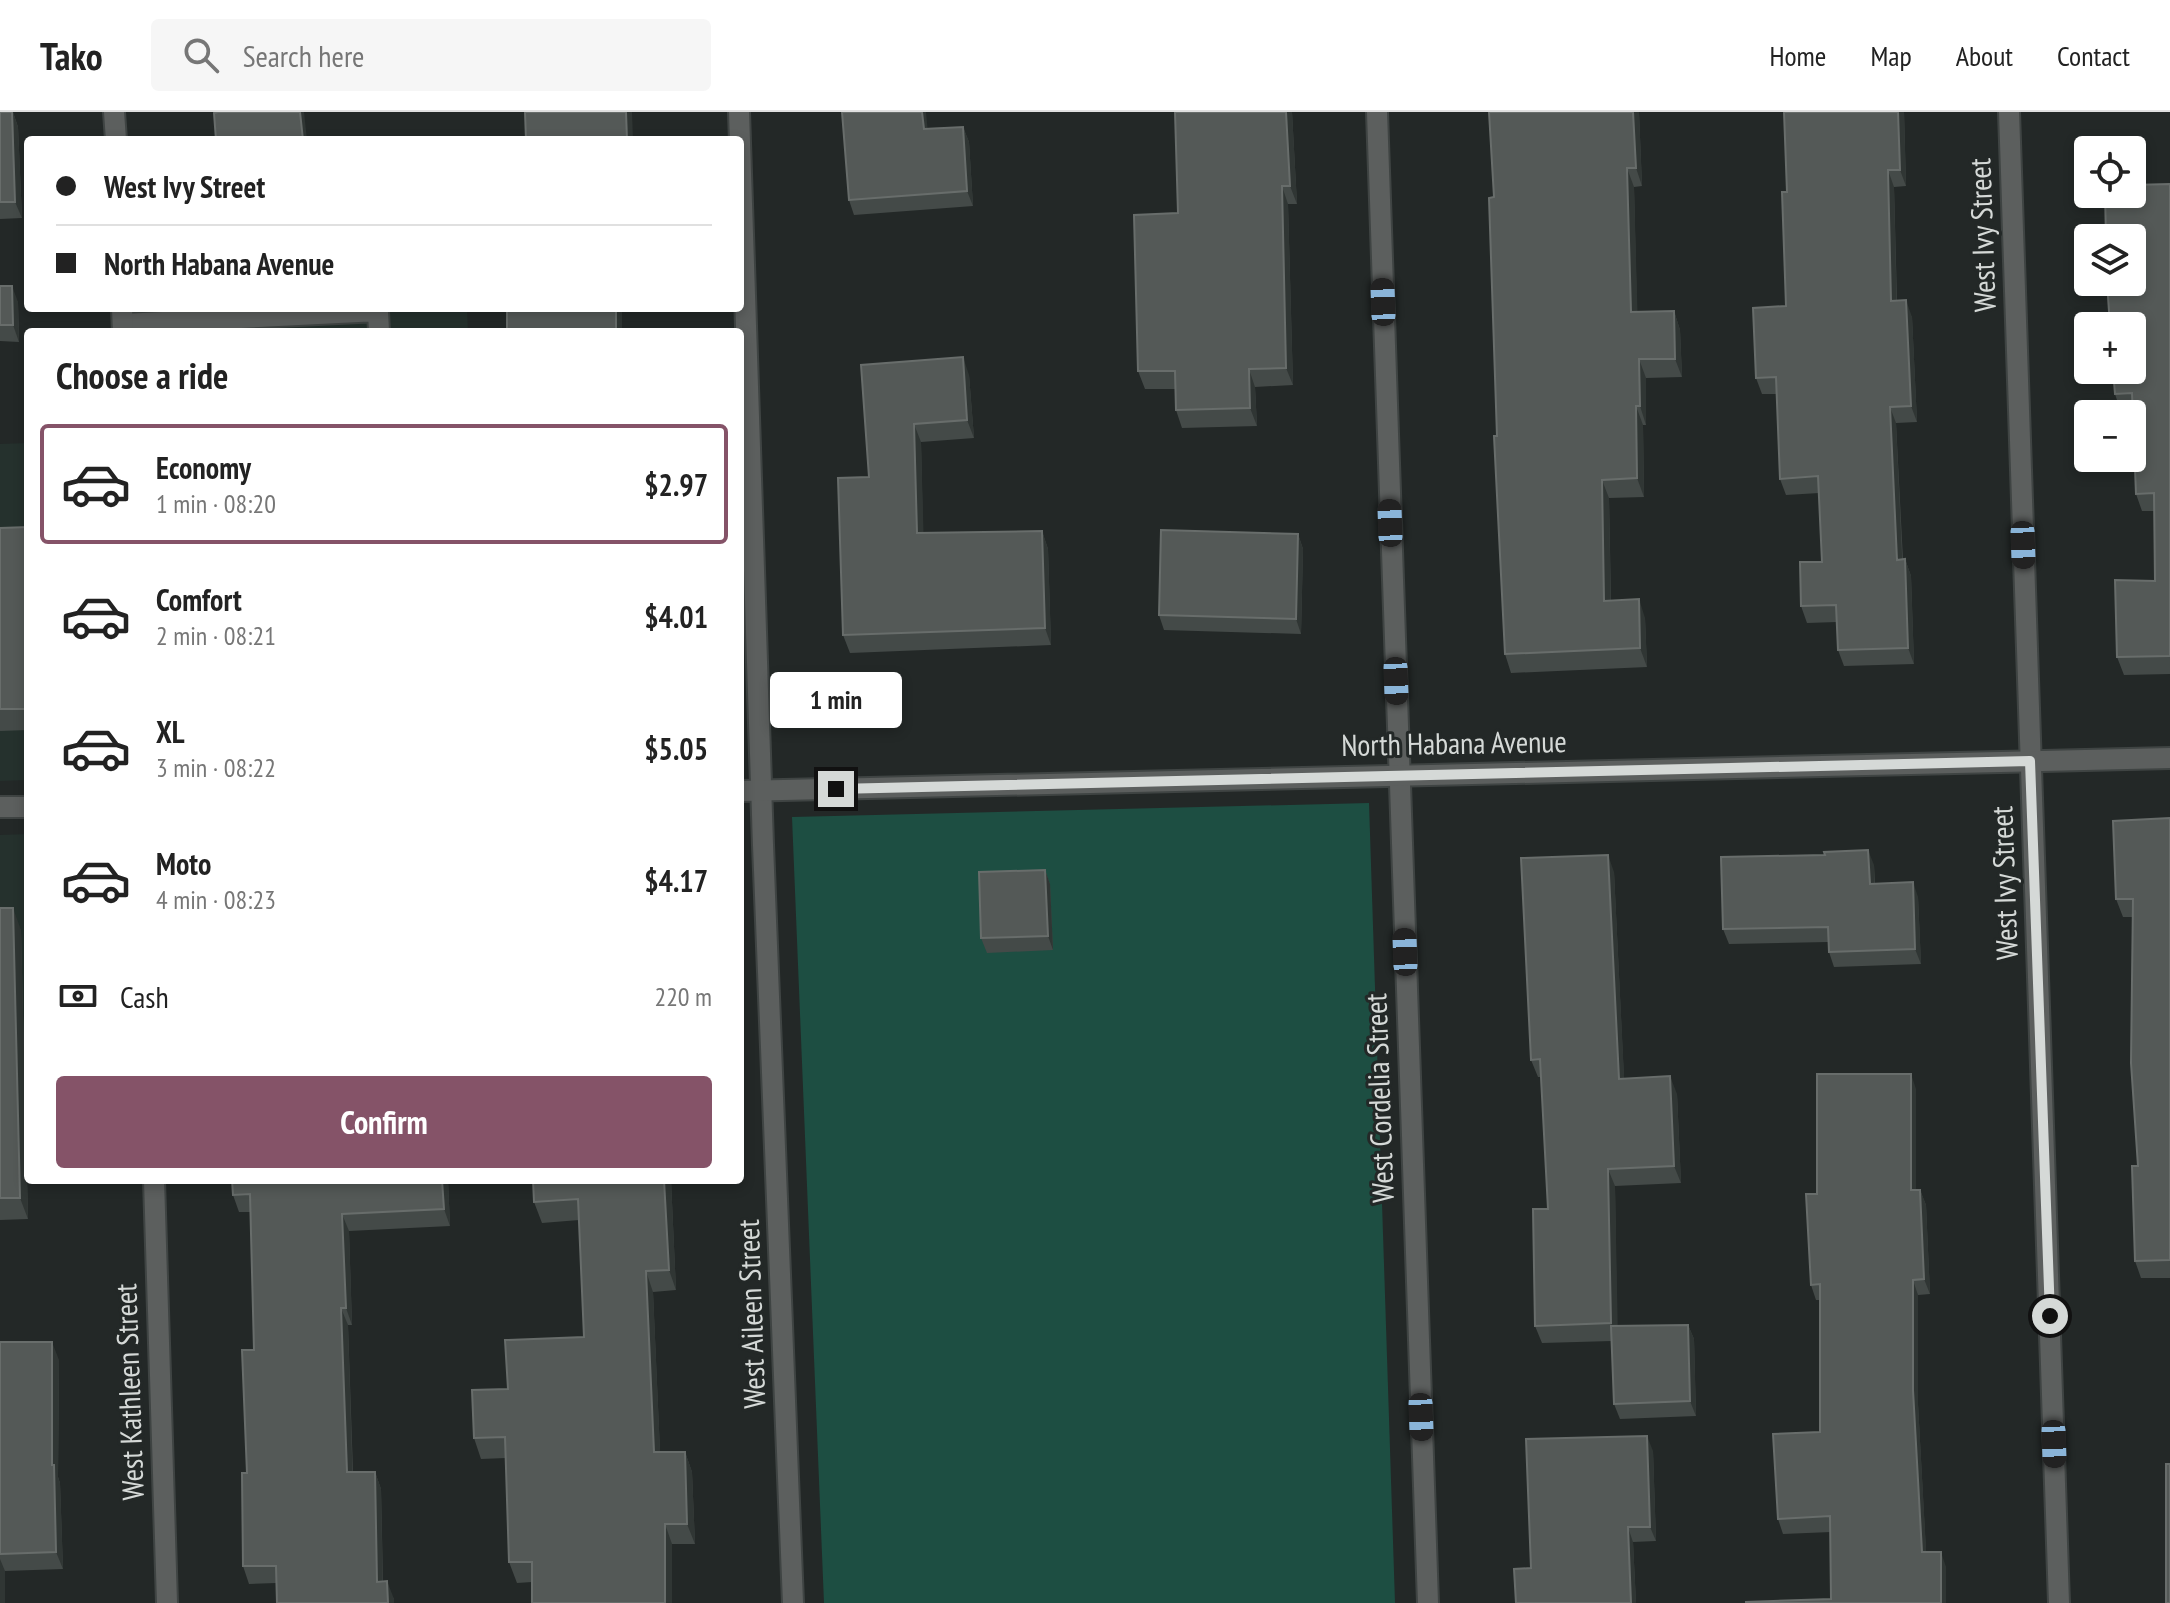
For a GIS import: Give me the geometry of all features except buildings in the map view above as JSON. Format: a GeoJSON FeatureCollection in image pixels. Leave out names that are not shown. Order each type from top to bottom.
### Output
{"type":"FeatureCollection","features":[{"type":"Feature","properties":{"kind":"street"},"geometry":{"type":"LineString","coordinates":[[114,112],[116,136]]}},
{"type":"Feature","properties":{"kind":"street","name":"West Aileen Street"},"geometry":{"type":"LineString","coordinates":[[739,112],[739,136]]}},
{"type":"Feature","properties":{"kind":"street","name":"West Cordelia Street"},"geometry":{"type":"LineString","coordinates":[[1377,112],[1428,1603]]}},
{"type":"Feature","properties":{"kind":"street","name":"West Ivy Street"},"geometry":{"type":"LineString","coordinates":[[2009,112],[2059,1603]]}},
{"type":"Feature","properties":{"kind":"street"},"geometry":{"type":"LineString","coordinates":[[123,321],[352,312]]}},
{"type":"Feature","properties":{"kind":"street","name":"West Aileen Street"},"geometry":{"type":"LineString","coordinates":[[744,401],[748,632],[761,791],[793,1603]]}},
{"type":"Feature","properties":{"kind":"street","name":"North Habana Avenue"},"geometry":{"type":"LineString","coordinates":[[744,791],[2170,758]]}},
{"type":"Feature","properties":{"kind":"street"},"geometry":{"type":"LineString","coordinates":[[0,807],[24,807]]}},
{"type":"Feature","properties":{"kind":"street","name":"West Kathleen Street"},"geometry":{"type":"LineString","coordinates":[[154,1184],[167,1603]]}},
{"type":"Feature","properties":{"kind":"shaded area"},"geometry":{"type":"Polygon","coordinates":[[[153,312],[467,312],[468,328],[154,328],[153,312]]]}},
{"type":"Feature","properties":{"kind":"shaded area"},"geometry":{"type":"Polygon","coordinates":[[[24,443],[24,780],[0,781],[0,444],[24,443]]]}},
{"type":"Feature","properties":{"kind":"shaded area"},"geometry":{"type":"Polygon","coordinates":[[[24,834],[24,1125],[0,1127],[0,835],[24,834]]]}},
{"type":"Feature","properties":{"kind":"green space"},"geometry":{"type":"Polygon","coordinates":[[[1369,803],[1395,1603],[824,1603],[792,817],[1369,803]]]}},
{"type":"Feature","properties":{"kind":"route"},"geometry":{"type":"LineString","coordinates":[[836,789],[2030,761],[2050,1316]]}}]}
